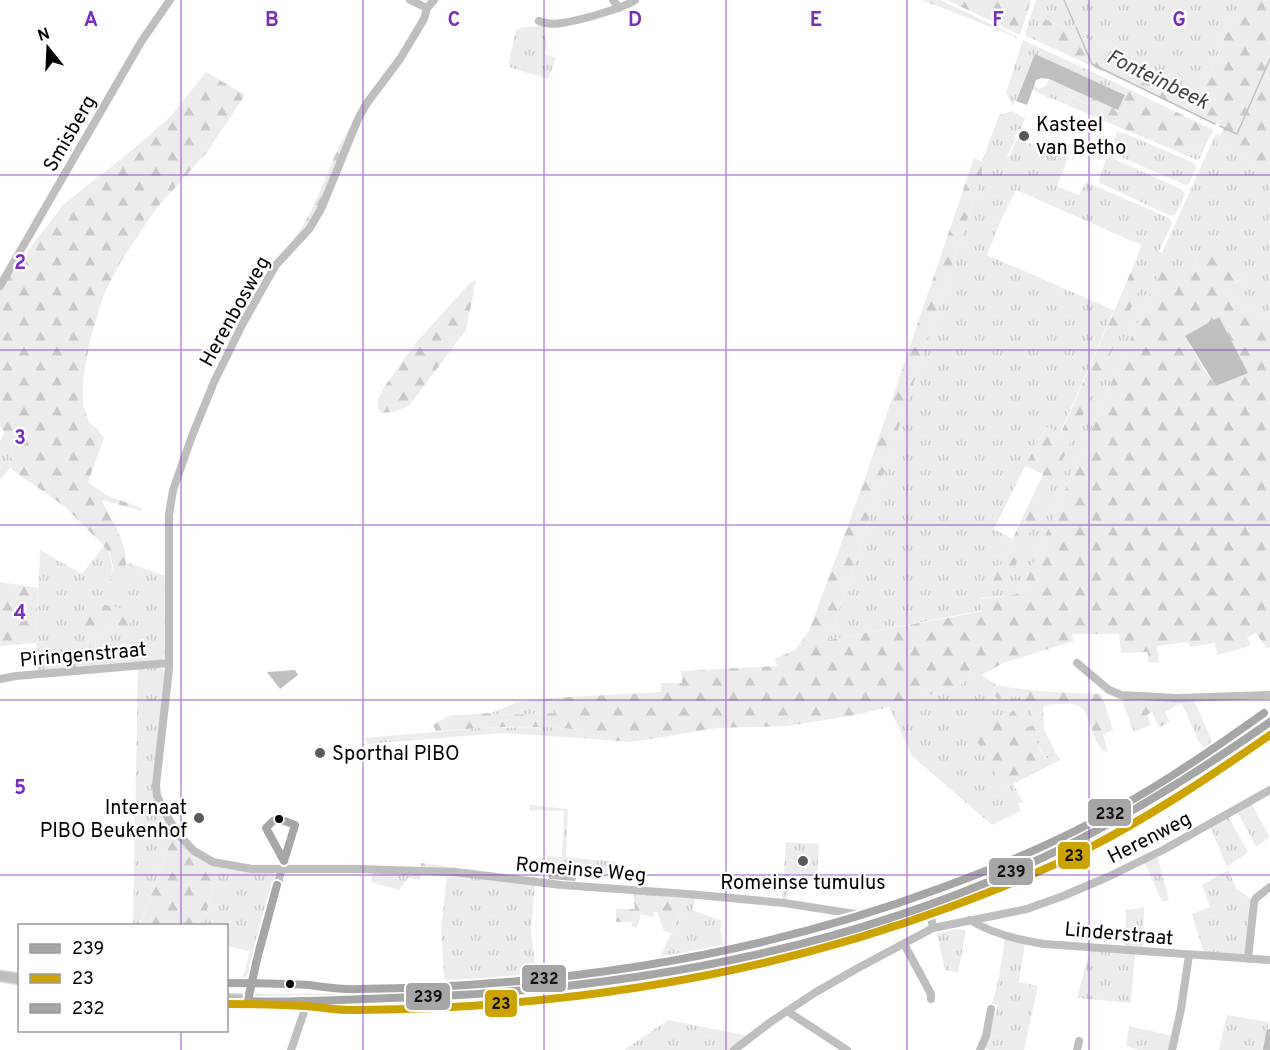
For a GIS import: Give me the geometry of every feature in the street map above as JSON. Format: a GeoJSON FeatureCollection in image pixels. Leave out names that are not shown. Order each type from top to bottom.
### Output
{"type":"FeatureCollection","features":[{"type":"Feature","properties":{"kind":"main road"},"geometry":{"type":"LineString","coordinates":[[228,993],[296,1002],[479,995],[618,981],[752,956],[872,924],[929,905],[997,879],[1055,853],[1144,805],[1198,772],[1270,722]]}},
{"type":"Feature","properties":{"kind":"main road"},"geometry":{"type":"LineString","coordinates":[[0,976],[18,980]]}},
{"type":"Feature","properties":{"kind":"main road"},"geometry":{"type":"LineString","coordinates":[[0,982],[18,981]]}},
{"type":"Feature","properties":{"kind":"main road"},"geometry":{"type":"LineString","coordinates":[[228,999],[248,997]]}},
{"type":"Feature","properties":{"kind":"street","name":"Smisberg"},"geometry":{"type":"LineString","coordinates":[[0,286],[141,42],[170,0]]}},
{"type":"Feature","properties":{"kind":"street"},"geometry":{"type":"LineString","coordinates":[[410,0],[427,8]]}},
{"type":"Feature","properties":{"kind":"street","name":"Herenbosweg"},"geometry":{"type":"LineString","coordinates":[[282,868],[252,869],[213,862],[194,852],[168,818],[157,796],[157,767],[163,731],[169,663],[169,515],[173,490],[214,382],[248,315],[276,265],[310,228],[322,207],[358,119],[406,50],[424,20],[427,8],[434,0]]}},
{"type":"Feature","properties":{"kind":"street"},"geometry":{"type":"LineString","coordinates":[[613,0],[619,8]]}},
{"type":"Feature","properties":{"kind":"street"},"geometry":{"type":"LineString","coordinates":[[539,21],[562,23],[619,8],[635,0]]}},
{"type":"Feature","properties":{"kind":"street","name":"Piringenstraat"},"geometry":{"type":"LineString","coordinates":[[0,679],[169,663]]}},
{"type":"Feature","properties":{"kind":"street"},"geometry":{"type":"LineString","coordinates":[[1077,663],[1109,690],[1121,695],[1177,698],[1270,695]]}},
{"type":"Feature","properties":{"kind":"street","name":"Herenweg"},"geometry":{"type":"LineString","coordinates":[[734,1050],[787,1011],[837,980],[933,928],[1027,909],[1110,876],[1164,850],[1270,790]]}},
{"type":"Feature","properties":{"kind":"street"},"geometry":{"type":"LineString","coordinates":[[248,997],[282,868]]}},
{"type":"Feature","properties":{"kind":"street","name":"Romeinse Weg"},"geometry":{"type":"LineString","coordinates":[[282,868],[454,872],[572,886],[732,898],[868,916],[872,924]]}},
{"type":"Feature","properties":{"kind":"street"},"geometry":{"type":"LineString","coordinates":[[1248,959],[1254,902],[1270,887]]}},
{"type":"Feature","properties":{"kind":"street"},"geometry":{"type":"LineString","coordinates":[[929,905],[933,928]]}},
{"type":"Feature","properties":{"kind":"street","name":"Linderstraat"},"geometry":{"type":"LineString","coordinates":[[970,920],[1011,937],[1044,944],[1270,960]]}},
{"type":"Feature","properties":{"kind":"street"},"geometry":{"type":"LineString","coordinates":[[904,944],[931,994],[931,999]]}},
{"type":"Feature","properties":{"kind":"street"},"geometry":{"type":"LineString","coordinates":[[1172,1050],[1189,956]]}},
{"type":"Feature","properties":{"kind":"street"},"geometry":{"type":"LineString","coordinates":[[291,1050],[305,1009]]}},
{"type":"Feature","properties":{"kind":"street"},"geometry":{"type":"LineString","coordinates":[[980,1050],[986,1036],[991,1009]]}},
{"type":"Feature","properties":{"kind":"street"},"geometry":{"type":"LineString","coordinates":[[787,1011],[848,1050]]}},
{"type":"Feature","properties":{"kind":"street"},"geometry":{"type":"LineString","coordinates":[[1266,1050],[1270,1033]]}},
{"type":"Feature","properties":{"kind":"green space"},"geometry":{"type":"Polygon","coordinates":[[[921,0],[940,0],[955,7],[953,12],[921,0]]]}},
{"type":"Feature","properties":{"kind":"green space"},"geometry":{"type":"Polygon","coordinates":[[[947,0],[1031,0],[1020,35],[947,0]]]}},
{"type":"Feature","properties":{"kind":"green space"},"geometry":{"type":"Polygon","coordinates":[[[1036,0],[1240,0],[1201,94],[1041,17],[1033,39],[1026,37],[1036,0]]]}},
{"type":"Feature","properties":{"kind":"green space"},"geometry":{"type":"Polygon","coordinates":[[[1240,0],[1270,0],[1270,171],[1216,145],[1224,127],[1033,39],[1041,17],[1201,94],[1240,0]]]}},
{"type":"Feature","properties":{"kind":"green space"},"geometry":{"type":"Polygon","coordinates":[[[955,7],[1018,37],[1018,38],[953,12],[955,7]]]}},
{"type":"Feature","properties":{"kind":"green space"},"geometry":{"type":"Polygon","coordinates":[[[543,26],[547,45],[544,54],[556,58],[548,79],[508,67],[516,30],[523,27],[543,26]]]}},
{"type":"Feature","properties":{"kind":"green space"},"geometry":{"type":"Polygon","coordinates":[[[1023,40],[1118,84],[1115,90],[1035,55],[1013,106],[1006,93],[1023,40]]]}},
{"type":"Feature","properties":{"kind":"green space"},"geometry":{"type":"Polygon","coordinates":[[[206,72],[245,95],[207,152],[156,209],[121,261],[104,294],[90,340],[83,380],[83,404],[89,422],[104,438],[88,482],[108,496],[142,508],[142,511],[102,500],[125,550],[125,568],[116,590],[107,586],[111,579],[113,566],[110,554],[104,546],[64,506],[10,468],[13,445],[0,426],[0,291],[12,271],[64,204],[170,117],[206,72]]]}},
{"type":"Feature","properties":{"kind":"green space"},"geometry":{"type":"Polygon","coordinates":[[[1049,79],[1071,89],[1069,95],[1098,110],[1095,117],[1032,90],[1034,86],[1039,89],[1047,85],[1049,79]]]}},
{"type":"Feature","properties":{"kind":"green space"},"geometry":{"type":"Polygon","coordinates":[[[1118,84],[1214,130],[1207,142],[1200,146],[1176,151],[1095,117],[1098,110],[1068,94],[1071,89],[1118,110],[1125,95],[1115,90],[1118,84]]]}},
{"type":"Feature","properties":{"kind":"green space"},"geometry":{"type":"Polygon","coordinates":[[[1012,111],[1025,118],[1021,129],[1018,129],[1014,137],[1016,138],[1007,157],[1017,139],[1049,150],[1068,158],[1057,186],[1079,195],[1086,182],[1171,220],[1172,224],[1159,251],[1162,253],[1216,133],[1221,136],[1217,145],[1270,171],[1270,317],[1229,301],[1225,288],[1241,280],[1198,254],[1190,283],[1162,267],[1021,592],[1014,595],[981,598],[984,610],[829,640],[982,175],[982,162],[999,115],[1012,111]],[[1016,190],[1001,220],[987,255],[1114,310],[1060,433],[1046,427],[994,529],[1013,539],[993,582],[1147,270],[1134,265],[1141,245],[1016,190]]]}},
{"type":"Feature","properties":{"kind":"green space"},"geometry":{"type":"Polygon","coordinates":[[[355,119],[318,208],[307,229],[288,247],[312,209],[339,146],[355,119]]]}},
{"type":"Feature","properties":{"kind":"green space"},"geometry":{"type":"Polygon","coordinates":[[[1117,132],[1194,163],[1196,168],[1189,184],[1185,185],[1112,153],[1117,132]]]}},
{"type":"Feature","properties":{"kind":"green space"},"geometry":{"type":"Polygon","coordinates":[[[1207,142],[1197,160],[1176,151],[1200,146],[1207,142]]]}},
{"type":"Feature","properties":{"kind":"green space"},"geometry":{"type":"Polygon","coordinates":[[[1110,157],[1181,189],[1185,194],[1176,214],[1171,216],[1100,183],[1106,159],[1110,157]]]}},
{"type":"Feature","properties":{"kind":"green space"},"geometry":{"type":"Polygon","coordinates":[[[974,158],[982,162],[982,175],[829,640],[983,611],[981,599],[1021,592],[1162,266],[1190,282],[1198,254],[1201,251],[1205,252],[1242,271],[1244,277],[1226,288],[1229,301],[1270,317],[1270,647],[1267,648],[1256,633],[1247,637],[1251,645],[1217,655],[1215,643],[1190,647],[1188,642],[1157,646],[1159,663],[1148,662],[1148,652],[1121,653],[1119,634],[1072,634],[1074,641],[1003,663],[955,687],[855,715],[788,726],[717,728],[630,742],[581,738],[574,729],[540,727],[436,731],[433,725],[448,716],[554,713],[553,698],[661,692],[661,683],[682,683],[681,671],[777,666],[775,659],[796,649],[809,631],[863,484],[974,158]],[[1219,318],[1185,337],[1216,386],[1247,373],[1219,318]]]}},
{"type":"Feature","properties":{"kind":"green space"},"geometry":{"type":"Polygon","coordinates":[[[1134,265],[1148,270],[1005,588],[992,583],[1043,474],[1025,466],[1046,427],[1061,433],[1134,265]]]}},
{"type":"Feature","properties":{"kind":"green space"},"geometry":{"type":"Polygon","coordinates":[[[476,280],[466,330],[409,406],[382,413],[378,409],[378,399],[402,362],[420,338],[470,283],[476,280]]]}},
{"type":"Feature","properties":{"kind":"green space"},"geometry":{"type":"Polygon","coordinates":[[[5,432],[13,445],[10,468],[0,480],[0,440],[5,432]]]}},
{"type":"Feature","properties":{"kind":"green space"},"geometry":{"type":"Polygon","coordinates":[[[104,546],[111,562],[111,579],[125,568],[125,562],[166,576],[165,657],[162,660],[96,666],[95,635],[129,627],[85,600],[82,632],[87,632],[86,659],[42,660],[43,670],[38,671],[36,643],[40,550],[82,574],[104,546]]]}},
{"type":"Feature","properties":{"kind":"green space"},"geometry":{"type":"Polygon","coordinates":[[[0,582],[38,588],[36,643],[0,646],[0,582]]]}},
{"type":"Feature","properties":{"kind":"green space"},"geometry":{"type":"Polygon","coordinates":[[[85,600],[131,611],[129,627],[95,635],[96,666],[43,670],[41,660],[86,658],[87,633],[82,632],[85,600]]]}},
{"type":"Feature","properties":{"kind":"green space"},"geometry":{"type":"Polygon","coordinates":[[[159,667],[165,672],[155,790],[191,850],[190,852],[172,837],[140,924],[133,924],[138,668],[159,667]]]}},
{"type":"Feature","properties":{"kind":"green space"},"geometry":{"type":"Polygon","coordinates":[[[982,675],[996,685],[993,694],[1024,697],[1036,724],[1025,728],[1004,789],[1013,784],[1023,802],[1018,804],[1021,811],[992,825],[912,756],[889,707],[955,687],[982,675]]]}},
{"type":"Feature","properties":{"kind":"green space"},"geometry":{"type":"Polygon","coordinates":[[[996,685],[1036,691],[1102,694],[1113,730],[1103,735],[1107,752],[1102,751],[1085,712],[1080,707],[1073,704],[1043,706],[1044,729],[1032,735],[1045,759],[1056,753],[1060,760],[1004,789],[969,726],[1014,711],[1025,728],[1036,724],[1024,698],[1015,696],[998,699],[993,694],[996,685]]]}},
{"type":"Feature","properties":{"kind":"green space"},"geometry":{"type":"Polygon","coordinates":[[[553,698],[555,713],[498,715],[491,713],[517,702],[553,698]]]}},
{"type":"Feature","properties":{"kind":"green space"},"geometry":{"type":"Polygon","coordinates":[[[1121,699],[1175,700],[1177,705],[1165,712],[1170,722],[1159,727],[1152,712],[1147,715],[1151,725],[1134,732],[1121,699]]]}},
{"type":"Feature","properties":{"kind":"green space"},"geometry":{"type":"Polygon","coordinates":[[[1175,700],[1194,700],[1216,750],[1208,755],[1198,740],[1182,704],[1177,705],[1175,700]]]}},
{"type":"Feature","properties":{"kind":"green space"},"geometry":{"type":"Polygon","coordinates":[[[478,728],[574,729],[581,738],[502,733],[367,744],[365,738],[478,728]]]}},
{"type":"Feature","properties":{"kind":"green space"},"geometry":{"type":"Polygon","coordinates":[[[1044,729],[1056,753],[1046,759],[1032,735],[1044,729]]]}},
{"type":"Feature","properties":{"kind":"green space"},"geometry":{"type":"Polygon","coordinates":[[[1251,803],[1270,837],[1256,847],[1237,811],[1251,803]]]}},
{"type":"Feature","properties":{"kind":"green space"},"geometry":{"type":"Polygon","coordinates":[[[530,805],[568,809],[566,857],[617,862],[615,871],[610,874],[602,873],[596,866],[547,863],[547,856],[562,857],[564,811],[529,810],[530,805]]]}},
{"type":"Feature","properties":{"kind":"green space"},"geometry":{"type":"Polygon","coordinates":[[[1228,816],[1248,852],[1227,867],[1210,826],[1228,816]]]}},
{"type":"Feature","properties":{"kind":"green space"},"geometry":{"type":"Polygon","coordinates":[[[172,837],[194,854],[218,867],[203,924],[141,924],[172,837]]]}},
{"type":"Feature","properties":{"kind":"green space"},"geometry":{"type":"Polygon","coordinates":[[[786,842],[819,844],[817,876],[789,874],[787,902],[782,901],[786,842]]]}},
{"type":"Feature","properties":{"kind":"green space"},"geometry":{"type":"Polygon","coordinates":[[[1157,855],[1169,900],[1162,902],[1144,861],[1157,855]]]}},
{"type":"Feature","properties":{"kind":"green space"},"geometry":{"type":"Polygon","coordinates":[[[421,863],[546,879],[546,882],[421,867],[421,863]]]}},
{"type":"Feature","properties":{"kind":"green space"},"geometry":{"type":"Polygon","coordinates":[[[218,867],[242,871],[276,872],[249,977],[237,982],[228,981],[228,978],[238,979],[244,974],[250,951],[228,946],[228,924],[204,924],[218,867]]]}},
{"type":"Feature","properties":{"kind":"green space"},"geometry":{"type":"Polygon","coordinates":[[[1228,870],[1237,889],[1251,899],[1246,950],[1241,956],[1204,953],[1192,914],[1210,907],[1202,885],[1228,870]]]}},
{"type":"Feature","properties":{"kind":"green space"},"geometry":{"type":"Polygon","coordinates":[[[374,871],[422,873],[420,880],[408,878],[399,890],[371,882],[374,871]]]}},
{"type":"Feature","properties":{"kind":"green space"},"geometry":{"type":"Polygon","coordinates":[[[447,874],[535,885],[531,930],[537,984],[445,990],[441,929],[447,874]]]}},
{"type":"Feature","properties":{"kind":"green space"},"geometry":{"type":"Polygon","coordinates":[[[633,892],[688,897],[671,933],[664,931],[657,912],[654,912],[653,917],[641,914],[637,928],[632,927],[632,922],[616,922],[616,909],[635,909],[633,892]]]}},
{"type":"Feature","properties":{"kind":"green space"},"geometry":{"type":"Polygon","coordinates":[[[688,897],[696,898],[692,910],[723,921],[720,929],[725,954],[655,968],[688,897]]]}},
{"type":"Feature","properties":{"kind":"green space"},"geometry":{"type":"Polygon","coordinates":[[[1144,907],[1143,949],[1125,948],[1126,910],[1144,907]]]}},
{"type":"Feature","properties":{"kind":"green space"},"geometry":{"type":"Polygon","coordinates":[[[956,929],[966,930],[958,973],[945,970],[937,934],[956,929]]]}},
{"type":"Feature","properties":{"kind":"green space"},"geometry":{"type":"Polygon","coordinates":[[[1005,938],[1025,944],[1019,982],[1038,986],[1024,1050],[985,1048],[998,1005],[992,1004],[1005,938]]]}},
{"type":"Feature","properties":{"kind":"green space"},"geometry":{"type":"Polygon","coordinates":[[[1090,949],[1135,954],[1131,1003],[1077,998],[1090,949]]]}},
{"type":"Feature","properties":{"kind":"green space"},"geometry":{"type":"Polygon","coordinates":[[[1227,1015],[1269,1022],[1264,1050],[1219,1050],[1227,1015]]]}},
{"type":"Feature","properties":{"kind":"green space"},"geometry":{"type":"Polygon","coordinates":[[[668,1020],[749,1036],[730,1050],[624,1050],[668,1020]]]}},
{"type":"Feature","properties":{"kind":"green space"},"geometry":{"type":"Polygon","coordinates":[[[1129,1026],[1173,1036],[1169,1050],[1138,1050],[1126,1046],[1129,1026]]]}},
{"type":"Feature","properties":{"kind":"shaded area"},"geometry":{"type":"Polygon","coordinates":[[[1035,54],[1125,95],[1118,110],[1042,78],[1036,80],[1027,105],[1016,101],[1035,54]]]}},
{"type":"Feature","properties":{"kind":"shaded area"},"geometry":{"type":"Polygon","coordinates":[[[1219,317],[1248,373],[1216,386],[1185,336],[1219,317]]]}},
{"type":"Feature","properties":{"kind":"shaded area"},"geometry":{"type":"Polygon","coordinates":[[[295,670],[298,675],[280,689],[267,672],[295,670]]]}},
{"type":"Feature","properties":{"kind":"shaded area"},"geometry":{"type":"Polygon","coordinates":[[[551,865],[575,866],[577,874],[575,881],[549,879],[548,868],[551,865]]]}},
{"type":"Feature","properties":{"kind":"waterway","name":"Fonteinbeek"},"geometry":{"type":"LineString","coordinates":[[1064,0],[1074,23]]}},
{"type":"Feature","properties":{"kind":"waterway","name":"Fonteinbeek"},"geometry":{"type":"LineString","coordinates":[[1076,27],[1092,64],[1215,124]]}},
{"type":"Feature","properties":{"kind":"waterway","name":"Fonteinbeek"},"geometry":{"type":"LineString","coordinates":[[1220,126],[1237,134],[1270,59]]}},
{"type":"Feature","properties":{"kind":"transit line","name":"232"},"geometry":{"type":"LineString","coordinates":[[228,983],[299,984],[352,989],[506,982],[654,964],[799,933],[941,888],[1010,861],[1060,838],[1149,790],[1264,713]]}},
{"type":"Feature","properties":{"kind":"transit line","name":"239"},"geometry":{"type":"LineString","coordinates":[[277,885],[248,1001],[318,1001],[471,994],[634,977],[715,963],[795,945],[874,923],[951,897],[1059,850],[1121,817],[1212,762],[1270,722]]}},
{"type":"Feature","properties":{"kind":"transit line","name":"23"},"geometry":{"type":"LineString","coordinates":[[228,1004],[352,1010],[510,1003],[659,984],[733,970],[806,952],[950,907],[1070,857],[1157,809],[1270,735]]}},
{"type":"Feature","properties":{"kind":"transit line","name":"239"},"geometry":{"type":"LineString","coordinates":[[279,819],[295,825],[284,861],[266,828],[279,819]]}},
{"type":"Feature","properties":{"kind":"transit line","name":"239"},"geometry":{"type":"LineString","coordinates":[[249,994],[277,885]]}},
{"type":"Feature","properties":{"kind":"place","name":"Kasteel van Betho"},"geometry":{"type":"Point","coordinates":[1024,136]}},
{"type":"Feature","properties":{"kind":"place","name":"Sporthal PIBO"},"geometry":{"type":"Point","coordinates":[320,753]}},
{"type":"Feature","properties":{"kind":"place","name":"Internaat PIBO Beukenhof"},"geometry":{"type":"Point","coordinates":[199,818]}},
{"type":"Feature","properties":{"kind":"place","name":"Romeinse tumulus"},"geometry":{"type":"Point","coordinates":[803,861]}}]}
